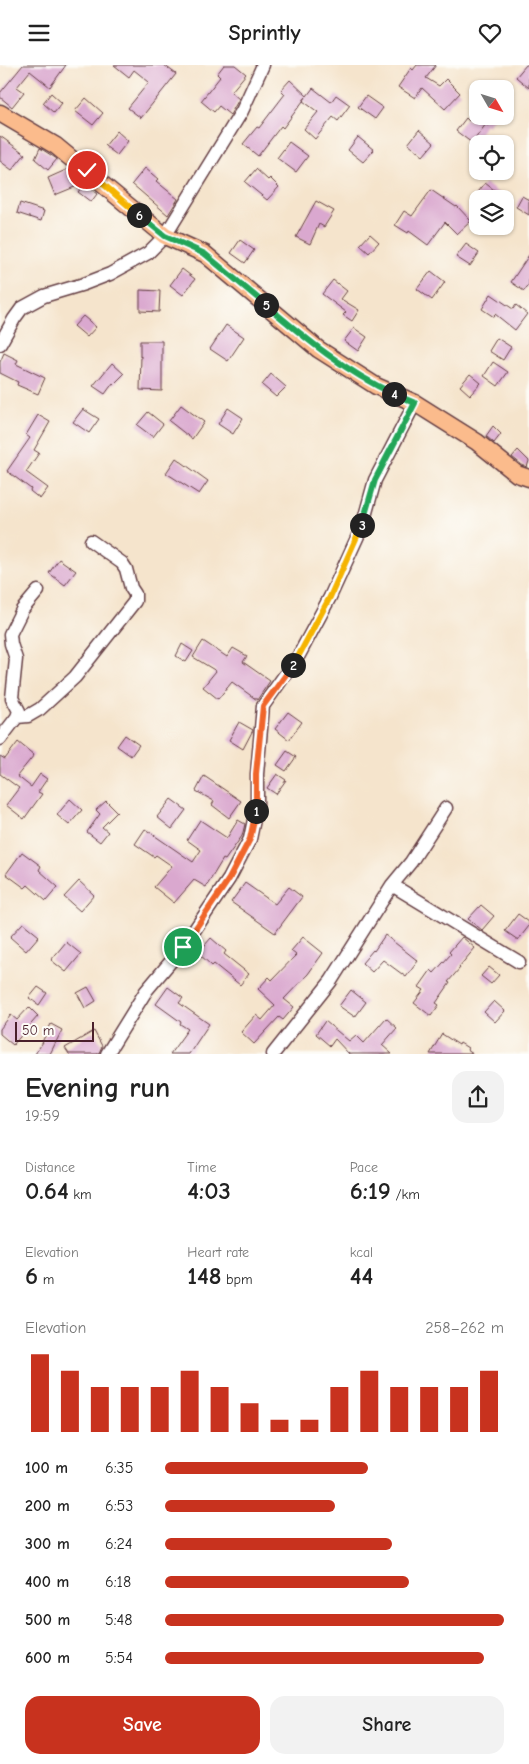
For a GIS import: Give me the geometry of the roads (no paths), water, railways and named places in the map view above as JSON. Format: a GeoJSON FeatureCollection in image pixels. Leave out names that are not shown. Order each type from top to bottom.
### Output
{"type":"FeatureCollection","features":[{"type":"Feature","properties":{"kind":"main road"},"geometry":{"type":"LineString","coordinates":[[0,113],[56,146],[165,236],[205,254],[318,349],[376,386],[415,403],[477,442],[517,474],[529,478]]}},
{"type":"Feature","properties":{"kind":"street"},"geometry":{"type":"LineString","coordinates":[[0,344],[22,308],[44,296],[110,274],[148,253],[165,236],[242,111],[262,65]]}},
{"type":"Feature","properties":{"kind":"street"},"geometry":{"type":"LineString","coordinates":[[107,1054],[146,991],[183,947],[229,879],[250,839],[257,805],[256,774],[263,706],[299,655],[330,597],[362,527],[375,480],[415,403]]}},
{"type":"Feature","properties":{"kind":"street"},"geometry":{"type":"LineString","coordinates":[[16,717],[28,716],[40,709],[75,677],[135,601],[135,594],[122,563],[90,541]]}},
{"type":"Feature","properties":{"kind":"street"},"geometry":{"type":"LineString","coordinates":[[0,739],[19,711],[12,698],[16,659],[10,634],[22,610],[38,591]]}},
{"type":"Feature","properties":{"kind":"street"},"geometry":{"type":"LineString","coordinates":[[273,1054],[330,981],[392,885],[411,862],[446,808]]}},
{"type":"Feature","properties":{"kind":"street"},"geometry":{"type":"LineString","coordinates":[[392,885],[519,963]]}}]}
